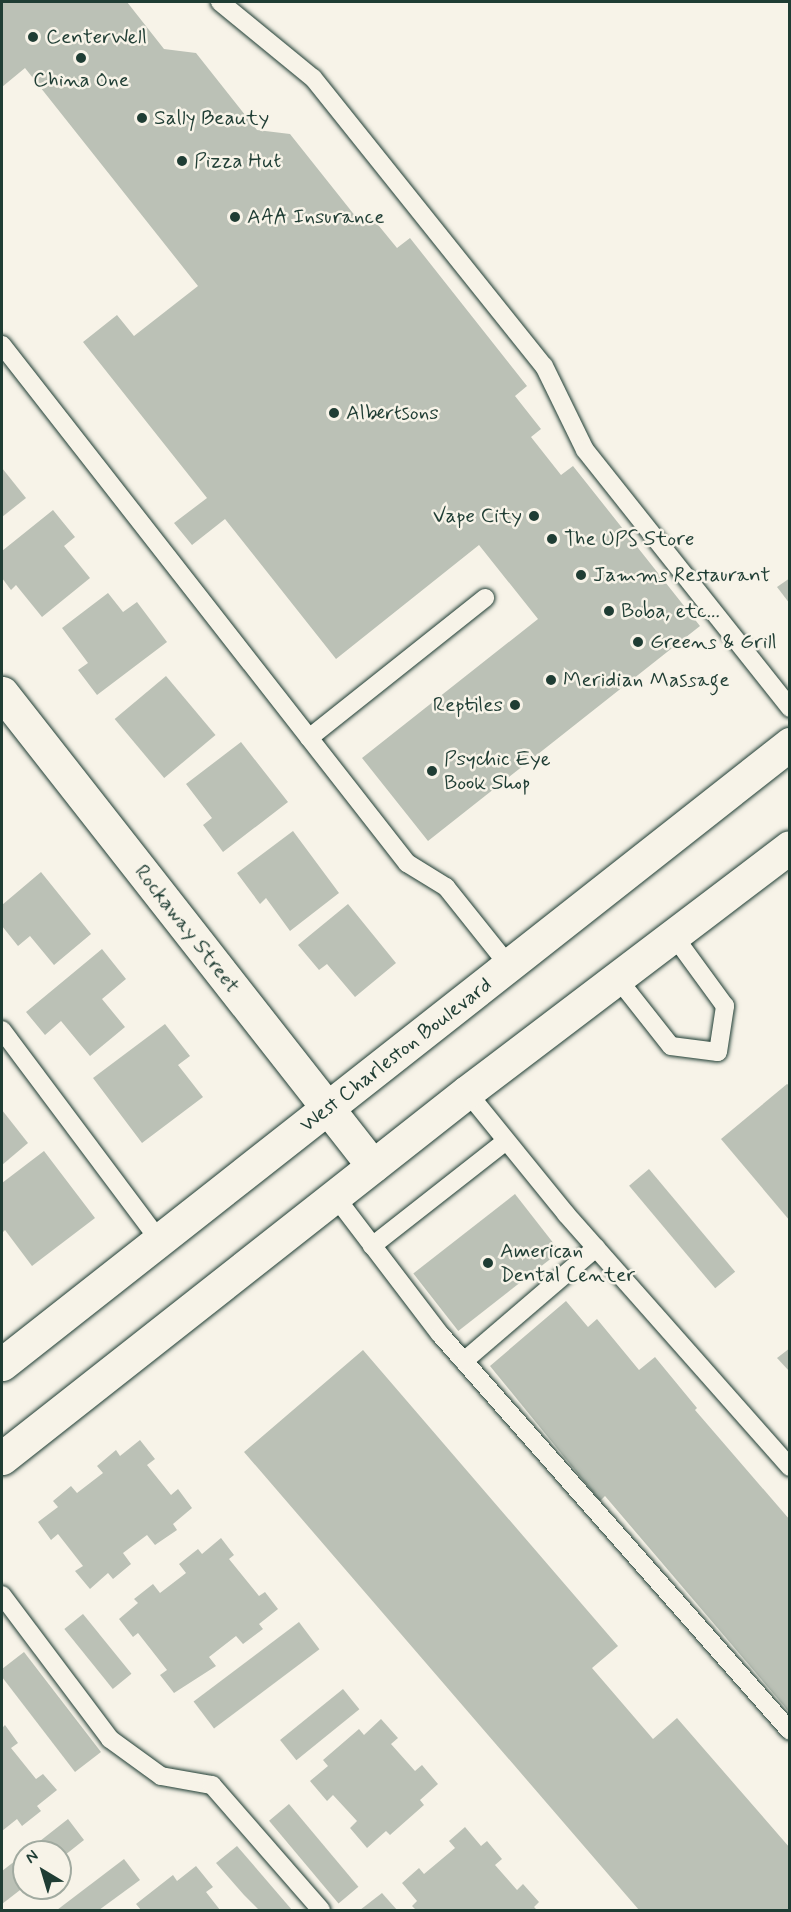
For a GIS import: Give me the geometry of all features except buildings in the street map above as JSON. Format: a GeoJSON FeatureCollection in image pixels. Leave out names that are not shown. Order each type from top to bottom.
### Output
{"type":"FeatureCollection","features":[{"type":"Feature","properties":{"kind":"main road","name":"Rockaway Street"},"geometry":{"type":"LineString","coordinates":[[2,693],[373,1166]]}},
{"type":"Feature","properties":{"kind":"main road","name":"West Charleston Boulevard"},"geometry":{"type":"LineString","coordinates":[[3,1360],[160,1241],[789,744]]}},
{"type":"Feature","properties":{"kind":"main road"},"geometry":{"type":"LineString","coordinates":[[2,1458],[334,1195],[789,847]]}},
{"type":"Feature","properties":{"kind":"lane"},"geometry":{"type":"LineString","coordinates":[[220,2],[313,78],[543,366],[585,450],[789,708]]}},
{"type":"Feature","properties":{"kind":"lane"},"geometry":{"type":"LineString","coordinates":[[2,345],[407,863],[446,887],[509,966]]}},
{"type":"Feature","properties":{"kind":"lane"},"geometry":{"type":"LineString","coordinates":[[309,738],[485,598]]}},
{"type":"Feature","properties":{"kind":"lane"},"geometry":{"type":"LineString","coordinates":[[618,979],[671,1046],[718,1052],[725,1006],[674,936]]}},
{"type":"Feature","properties":{"kind":"lane"},"geometry":{"type":"LineString","coordinates":[[2,1030],[160,1241]]}},
{"type":"Feature","properties":{"kind":"lane"},"geometry":{"type":"LineString","coordinates":[[467,1092],[596,1248],[789,1467]]}},
{"type":"Feature","properties":{"kind":"lane"},"geometry":{"type":"LineString","coordinates":[[372,1246],[506,1141]]}},
{"type":"Feature","properties":{"kind":"lane"},"geometry":{"type":"LineString","coordinates":[[334,1195],[464,1361],[789,1731]]}},
{"type":"Feature","properties":{"kind":"lane"},"geometry":{"type":"LineString","coordinates":[[464,1361],[596,1248]]}},
{"type":"Feature","properties":{"kind":"lane"},"geometry":{"type":"LineString","coordinates":[[2,1595],[110,1740],[161,1776],[212,1785],[321,1911]]}},
{"type":"Feature","properties":{"kind":"place","name":"CenterWell"},"geometry":{"type":"Point","coordinates":[33,37]}},
{"type":"Feature","properties":{"kind":"place","name":"China One"},"geometry":{"type":"Point","coordinates":[81,58]}},
{"type":"Feature","properties":{"kind":"place","name":"Sally Beauty"},"geometry":{"type":"Point","coordinates":[142,118]}},
{"type":"Feature","properties":{"kind":"place","name":"Pizza Hut"},"geometry":{"type":"Point","coordinates":[182,161]}},
{"type":"Feature","properties":{"kind":"place","name":"AAA Insurance"},"geometry":{"type":"Point","coordinates":[235,217]}},
{"type":"Feature","properties":{"kind":"place","name":"Albertsons"},"geometry":{"type":"Point","coordinates":[334,413]}},
{"type":"Feature","properties":{"kind":"place","name":"Vape City"},"geometry":{"type":"Point","coordinates":[534,516]}},
{"type":"Feature","properties":{"kind":"place","name":"The UPS Store"},"geometry":{"type":"Point","coordinates":[552,539]}},
{"type":"Feature","properties":{"kind":"place","name":"Jamms Restaurant"},"geometry":{"type":"Point","coordinates":[581,575]}},
{"type":"Feature","properties":{"kind":"place","name":"Boba, etc..."},"geometry":{"type":"Point","coordinates":[609,611]}},
{"type":"Feature","properties":{"kind":"place","name":"Greens & Grill"},"geometry":{"type":"Point","coordinates":[638,642]}},
{"type":"Feature","properties":{"kind":"place","name":"Meridian Massage"},"geometry":{"type":"Point","coordinates":[551,680]}},
{"type":"Feature","properties":{"kind":"place","name":"Reptiles"},"geometry":{"type":"Point","coordinates":[515,705]}},
{"type":"Feature","properties":{"kind":"place","name":"Psychic Eye Book Shop"},"geometry":{"type":"Point","coordinates":[432,771]}},
{"type":"Feature","properties":{"kind":"place","name":"American Dental Center"},"geometry":{"type":"Point","coordinates":[488,1263]}}]}
